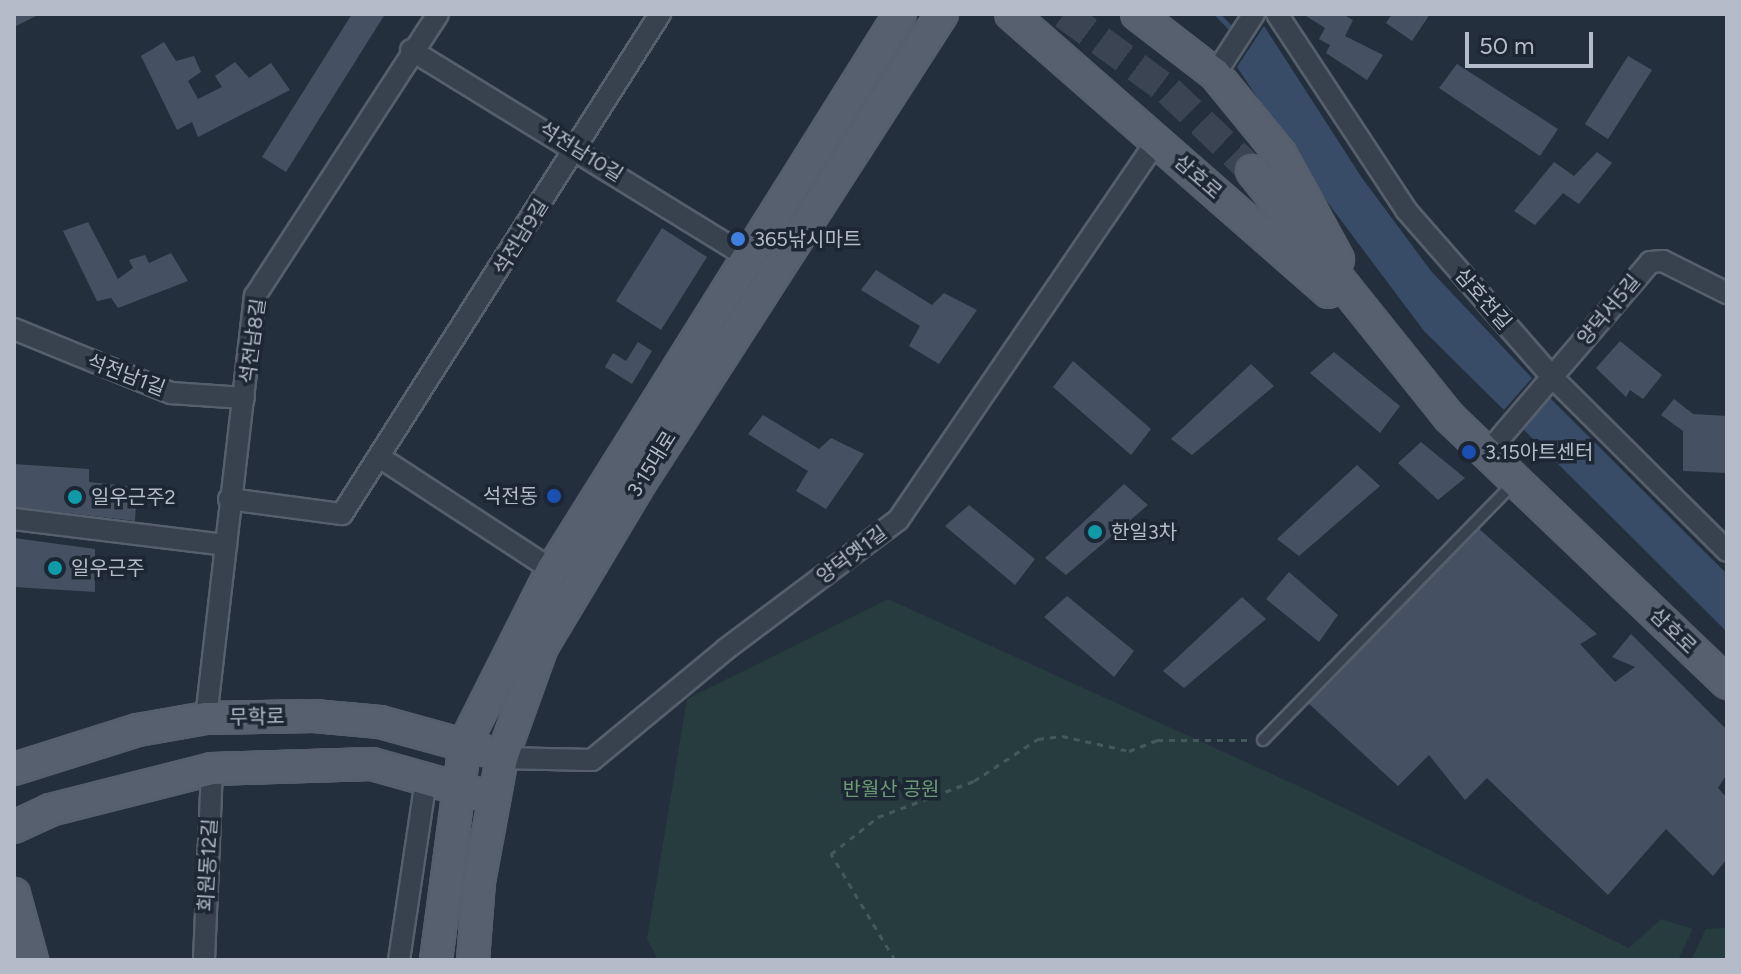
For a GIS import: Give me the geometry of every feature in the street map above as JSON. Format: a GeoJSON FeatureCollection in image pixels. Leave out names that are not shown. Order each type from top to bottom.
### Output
{"type":"FeatureCollection","features":[{"type":"Feature","properties":{"kind":"main road","name":"3·15대로"},"geometry":{"type":"LineString","coordinates":[[436,960],[465,743],[552,570],[900,14]]}},
{"type":"Feature","properties":{"kind":"main road","name":"3·15대로"},"geometry":{"type":"LineString","coordinates":[[473,960],[502,758],[550,634],[637,488],[942,14]]}},
{"type":"Feature","properties":{"kind":"main road","name":"삼호로"},"geometry":{"type":"LineString","coordinates":[[1011,14],[1030,26],[1383,342]]}},
{"type":"Feature","properties":{"kind":"main road","name":"삼호로"},"geometry":{"type":"LineString","coordinates":[[1137,14],[1220,67],[1281,155],[1383,342]]}},
{"type":"Feature","properties":{"kind":"main road","name":"삼호로"},"geometry":{"type":"LineString","coordinates":[[1252,171],[1383,342],[1449,417],[1727,683]]}},
{"type":"Feature","properties":{"kind":"main road","name":"무학로"},"geometry":{"type":"LineString","coordinates":[[14,769],[138,730],[206,718],[314,716],[380,722],[465,743],[502,758]]}},
{"type":"Feature","properties":{"kind":"main road"},"geometry":{"type":"LineString","coordinates":[[14,827],[50,810],[212,769],[372,764],[494,798]]}},
{"type":"Feature","properties":{"kind":"main road"},"geometry":{"type":"LineString","coordinates":[[14,894],[32,960]]}},
{"type":"Feature","properties":{"kind":"street","name":"석전남8길"},"geometry":{"type":"LineString","coordinates":[[206,718],[229,499],[255,296],[411,50],[438,14]]}},
{"type":"Feature","properties":{"kind":"street","name":"석전남9길"},"geometry":{"type":"LineString","coordinates":[[229,499],[342,514],[381,458],[660,14]]}},
{"type":"Feature","properties":{"kind":"street"},"geometry":{"type":"LineString","coordinates":[[1220,67],[1254,14]]}},
{"type":"Feature","properties":{"kind":"street","name":"삼호천길"},"geometry":{"type":"LineString","coordinates":[[1277,14],[1406,210],[1548,382],[1727,551]]}},
{"type":"Feature","properties":{"kind":"street","name":"석전남10길"},"geometry":{"type":"LineString","coordinates":[[411,50],[577,149],[749,258]]}},
{"type":"Feature","properties":{"kind":"street","name":"양덕옛1길"},"geometry":{"type":"LineString","coordinates":[[502,758],[592,760],[726,649],[898,520],[1157,141]]}},
{"type":"Feature","properties":{"kind":"street","name":"양덕서5길"},"geometry":{"type":"LineString","coordinates":[[1548,382],[1650,262],[1663,261],[1727,293]]}},
{"type":"Feature","properties":{"kind":"street","name":"석전남1길"},"geometry":{"type":"LineString","coordinates":[[14,329],[171,393],[244,398]]}},
{"type":"Feature","properties":{"kind":"street"},"geometry":{"type":"LineString","coordinates":[[1488,452],[1548,382]]}},
{"type":"Feature","properties":{"kind":"street"},"geometry":{"type":"LineString","coordinates":[[381,458],[552,570]]}},
{"type":"Feature","properties":{"kind":"street"},"geometry":{"type":"LineString","coordinates":[[14,519],[226,545]]}},
{"type":"Feature","properties":{"kind":"street","name":"회원동12길"},"geometry":{"type":"LineString","coordinates":[[204,960],[212,769]]}},
{"type":"Feature","properties":{"kind":"street"},"geometry":{"type":"LineString","coordinates":[[399,960],[426,780]]}},
{"type":"Feature","properties":{"kind":"lane"},"geometry":{"type":"LineString","coordinates":[[1263,740],[1517,480]]}},
{"type":"Feature","properties":{"kind":"path"},"geometry":{"type":"LineString","coordinates":[[895,960],[831,854],[878,817],[974,781],[1038,739],[1062,736],[1129,751],[1157,740],[1263,740]]}},
{"type":"Feature","properties":{"kind":"green space","name":"반월산 공원"},"geometry":{"type":"Polygon","coordinates":[[[888,599],[1307,790],[1629,948],[1661,919],[1693,929],[1678,960],[658,960],[647,939],[687,699],[888,599]]]}},
{"type":"Feature","properties":{"kind":"green space"},"geometry":{"type":"Polygon","coordinates":[[[1727,928],[1727,960],[1691,960],[1706,929],[1727,928]]]}},
{"type":"Feature","properties":{"kind":"water"},"geometry":{"type":"Polygon","coordinates":[[[1264,26],[1362,178],[1431,271],[1532,378],[1504,410],[1424,331],[1325,199],[1237,67],[1264,26]]]}},
{"type":"Feature","properties":{"kind":"water"},"geometry":{"type":"Polygon","coordinates":[[[1550,398],[1727,574],[1727,632],[1522,428],[1550,398]]]}},
{"type":"Feature","properties":{"kind":"building"},"geometry":{"type":"Polygon","coordinates":[[[14,14],[40,14],[16,26],[14,14]]]}},
{"type":"Feature","properties":{"kind":"building"},"geometry":{"type":"Polygon","coordinates":[[[352,14],[385,14],[286,172],[262,157],[352,14]]]}},
{"type":"Feature","properties":{"kind":"building"},"geometry":{"type":"Polygon","coordinates":[[[1303,14],[1342,14],[1353,20],[1345,36],[1383,55],[1367,80],[1326,53],[1330,45],[1319,39],[1325,28],[1303,14]]]}},
{"type":"Feature","properties":{"kind":"building"},"geometry":{"type":"Polygon","coordinates":[[[1392,14],[1430,14],[1412,41],[1386,23],[1392,14]]]}},
{"type":"Feature","properties":{"kind":"building"},"geometry":{"type":"Polygon","coordinates":[[[164,42],[176,61],[194,56],[201,72],[188,81],[198,99],[222,87],[215,76],[235,62],[249,78],[271,63],[290,90],[198,137],[192,122],[177,130],[141,56],[164,42]]]}},
{"type":"Feature","properties":{"kind":"building"},"geometry":{"type":"Polygon","coordinates":[[[1628,56],[1652,70],[1608,139],[1585,124],[1628,56]]]}},
{"type":"Feature","properties":{"kind":"building"},"geometry":{"type":"Polygon","coordinates":[[[1457,64],[1558,129],[1540,156],[1439,88],[1457,64]]]}},
{"type":"Feature","properties":{"kind":"building"},"geometry":{"type":"Polygon","coordinates":[[[1597,152],[1612,163],[1579,204],[1563,193],[1535,225],[1514,211],[1554,162],[1574,176],[1597,152]]]}},
{"type":"Feature","properties":{"kind":"building"},"geometry":{"type":"Polygon","coordinates":[[[88,222],[118,279],[133,268],[129,260],[145,255],[149,263],[171,253],[188,281],[118,308],[111,298],[97,301],[63,231],[88,222]]]}},
{"type":"Feature","properties":{"kind":"building"},"geometry":{"type":"Polygon","coordinates":[[[662,228],[707,257],[661,330],[616,301],[662,228]]]}},
{"type":"Feature","properties":{"kind":"building"},"geometry":{"type":"Polygon","coordinates":[[[876,270],[932,305],[944,293],[977,310],[939,364],[909,346],[920,326],[861,290],[876,270]]]}},
{"type":"Feature","properties":{"kind":"building"},"geometry":{"type":"Polygon","coordinates":[[[1620,341],[1662,375],[1643,399],[1630,390],[1626,397],[1596,368],[1620,341]]]}},
{"type":"Feature","properties":{"kind":"building"},"geometry":{"type":"Polygon","coordinates":[[[638,342],[652,351],[632,384],[605,367],[613,353],[626,361],[638,342]]]}},
{"type":"Feature","properties":{"kind":"building"},"geometry":{"type":"Polygon","coordinates":[[[1334,352],[1400,406],[1380,433],[1310,373],[1334,352]]]}},
{"type":"Feature","properties":{"kind":"building"},"geometry":{"type":"Polygon","coordinates":[[[1073,361],[1151,429],[1131,455],[1053,387],[1073,361]]]}},
{"type":"Feature","properties":{"kind":"building"},"geometry":{"type":"Polygon","coordinates":[[[1251,364],[1274,386],[1192,455],[1171,439],[1251,364]]]}},
{"type":"Feature","properties":{"kind":"building"},"geometry":{"type":"Polygon","coordinates":[[[1674,399],[1693,414],[1727,416],[1727,473],[1683,471],[1683,431],[1661,415],[1674,399]]]}},
{"type":"Feature","properties":{"kind":"building"},"geometry":{"type":"Polygon","coordinates":[[[763,415],[819,449],[831,438],[864,454],[826,509],[796,491],[808,471],[748,434],[763,415]]]}},
{"type":"Feature","properties":{"kind":"building"},"geometry":{"type":"Polygon","coordinates":[[[1421,442],[1465,478],[1438,500],[1398,463],[1421,442]]]}},
{"type":"Feature","properties":{"kind":"building","name":"일우근주2"},"geometry":{"type":"Polygon","coordinates":[[[14,464],[89,469],[89,482],[137,487],[135,521],[14,507],[14,464]]]}},
{"type":"Feature","properties":{"kind":"building"},"geometry":{"type":"Polygon","coordinates":[[[1357,465],[1380,486],[1299,556],[1277,539],[1357,465]]]}},
{"type":"Feature","properties":{"kind":"building","name":"한일3차"},"geometry":{"type":"Polygon","coordinates":[[[1124,484],[1148,505],[1066,575],[1045,558],[1124,484]]]}},
{"type":"Feature","properties":{"kind":"building"},"geometry":{"type":"Polygon","coordinates":[[[969,505],[1035,559],[1015,585],[945,526],[969,505]]]}},
{"type":"Feature","properties":{"kind":"building"},"geometry":{"type":"Polygon","coordinates":[[[1477,527],[1597,634],[1580,644],[1615,682],[1635,667],[1612,657],[1631,634],[1727,730],[1727,774],[1718,788],[1727,798],[1727,859],[1713,876],[1666,829],[1608,895],[1487,778],[1465,800],[1429,755],[1398,786],[1306,701],[1477,527]]]}},
{"type":"Feature","properties":{"kind":"building","name":"일우근주"},"geometry":{"type":"Polygon","coordinates":[[[14,538],[95,549],[95,592],[14,587],[14,538]]]}},
{"type":"Feature","properties":{"kind":"building"},"geometry":{"type":"Polygon","coordinates":[[[1289,572],[1338,615],[1319,642],[1266,599],[1289,572]]]}},
{"type":"Feature","properties":{"kind":"building"},"geometry":{"type":"Polygon","coordinates":[[[1067,596],[1134,651],[1114,677],[1044,617],[1067,596]]]}},
{"type":"Feature","properties":{"kind":"building"},"geometry":{"type":"Polygon","coordinates":[[[1242,597],[1266,619],[1184,688],[1163,671],[1242,597]]]}},
{"type":"Feature","properties":{"kind":"waterway"},"geometry":{"type":"LineString","coordinates":[[1217,14],[1236,34]]}},
{"type":"Feature","properties":{"kind":"tunnel"},"geometry":{"type":"LineString","coordinates":[[1064,14],[1169,91],[1252,171]]}},
{"type":"Feature","properties":{"kind":"place","name":"365낚시마트"},"geometry":{"type":"Point","coordinates":[738,239]}},
{"type":"Feature","properties":{"kind":"place","name":"3.15아트센터"},"geometry":{"type":"Point","coordinates":[1469,452]}},
{"type":"Feature","properties":{"kind":"place","name":"석전동"},"geometry":{"type":"Point","coordinates":[554,496]}},
{"type":"Feature","properties":{"kind":"place","name":"일우근주2"},"geometry":{"type":"Point","coordinates":[75,497]}},
{"type":"Feature","properties":{"kind":"place","name":"한일3차"},"geometry":{"type":"Point","coordinates":[1095,532]}},
{"type":"Feature","properties":{"kind":"place","name":"일우근주"},"geometry":{"type":"Point","coordinates":[55,568]}}]}
